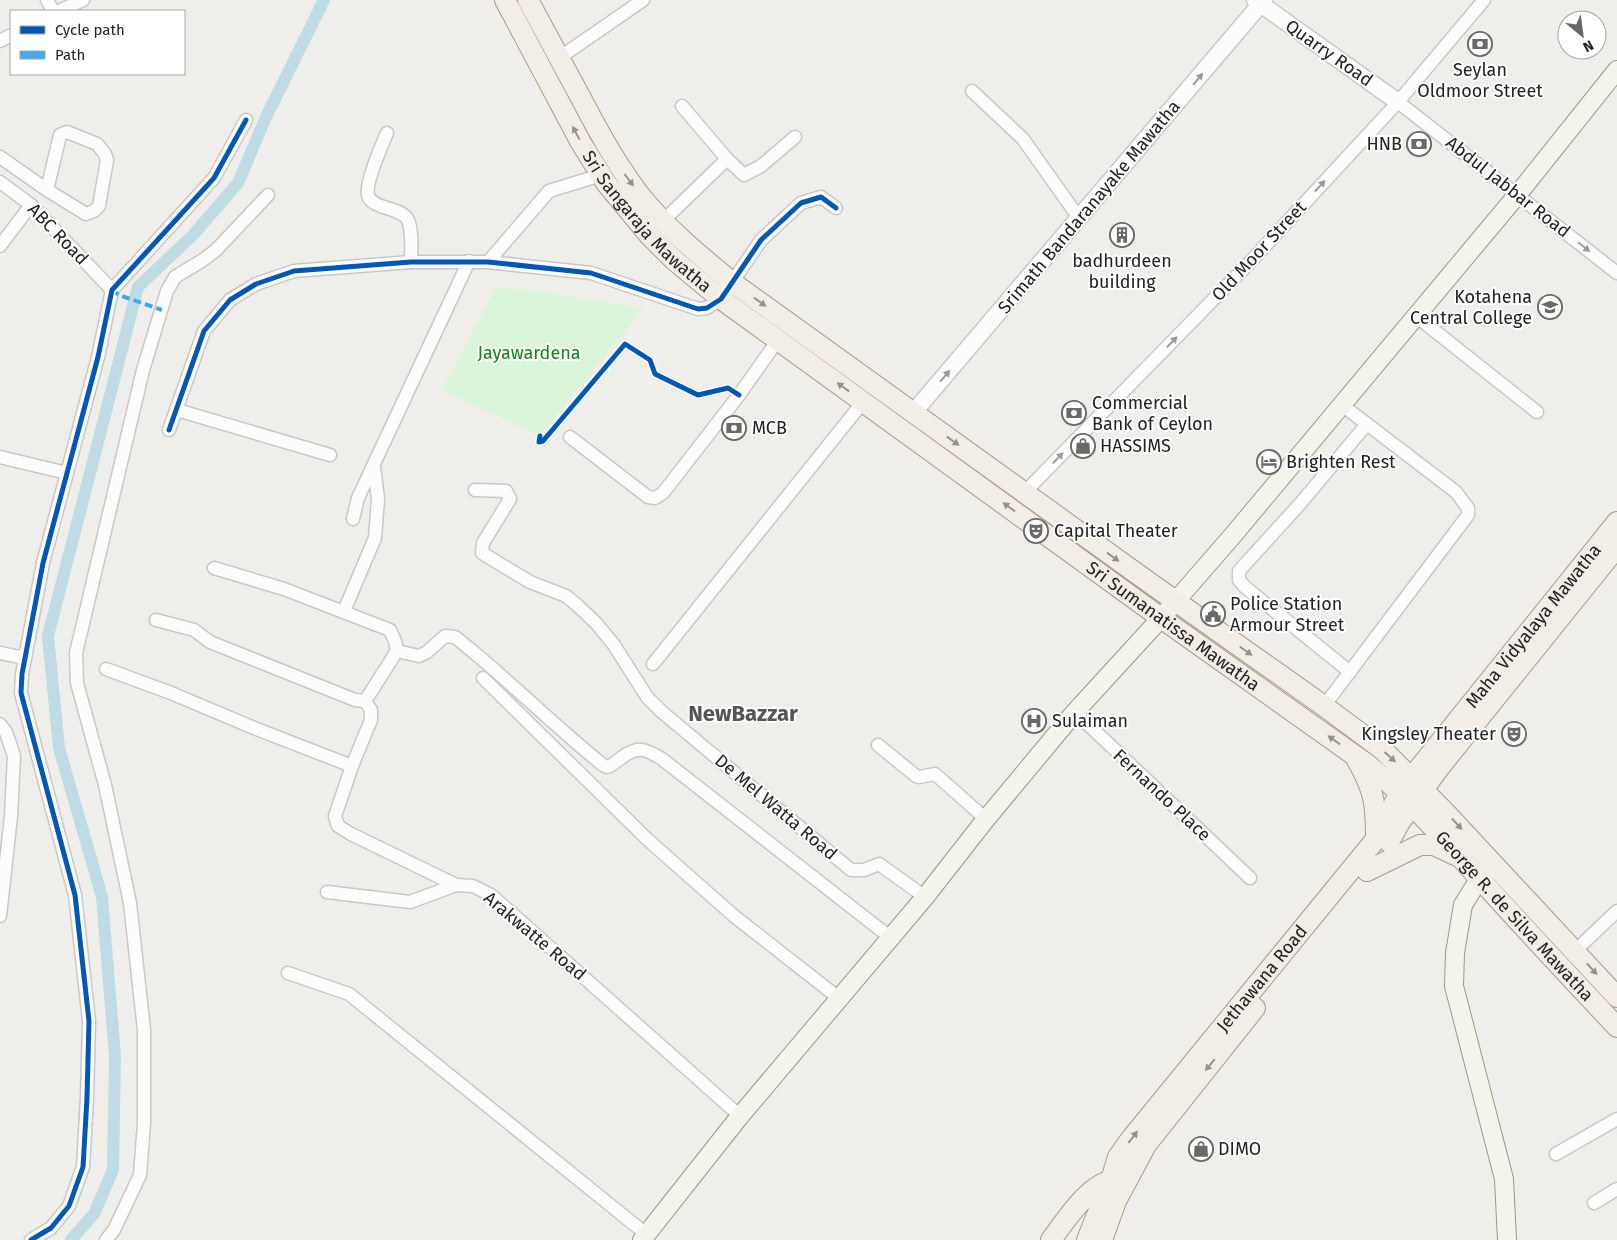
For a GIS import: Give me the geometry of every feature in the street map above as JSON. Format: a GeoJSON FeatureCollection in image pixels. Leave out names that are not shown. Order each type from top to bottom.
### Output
{"type":"FeatureCollection","features":[{"type":"Feature","properties":{"kind":"main road","name":"Sri Sangaraja Mawatha"},"geometry":{"type":"LineString","coordinates":[[505,0],[581,143],[625,207],[649,235],[674,260],[721,299],[896,426]]}},
{"type":"Feature","properties":{"kind":"main road","name":"Sri Sangaraja Mawatha"},"geometry":{"type":"LineString","coordinates":[[528,0],[622,171],[663,221],[688,245],[733,283],[1383,750],[1412,791]]}},
{"type":"Feature","properties":{"kind":"main road"},"geometry":{"type":"LineString","coordinates":[[644,1237],[740,1116],[925,898],[986,819],[1075,712],[1176,602],[1518,194],[1617,70]]}},
{"type":"Feature","properties":{"kind":"main road","name":"Sri Sumanatissa Mawatha"},"geometry":{"type":"LineString","coordinates":[[896,426],[1354,755],[1412,791]]}},
{"type":"Feature","properties":{"kind":"main road","name":"Maha Vidyalaya Mawatha"},"geometry":{"type":"LineString","coordinates":[[1412,791],[1617,522]]}},
{"type":"Feature","properties":{"kind":"main road","name":"Maha Vidyalaya Mawatha"},"geometry":{"type":"LineString","coordinates":[[1412,791],[1617,547]]}},
{"type":"Feature","properties":{"kind":"main road"},"geometry":{"type":"LineString","coordinates":[[1354,755],[1369,782],[1375,801],[1376,839]]}},
{"type":"Feature","properties":{"kind":"main road","name":"Jethawana Road"},"geometry":{"type":"LineString","coordinates":[[1118,1182],[1118,1157],[1130,1140],[1376,839],[1412,791]]}},
{"type":"Feature","properties":{"kind":"main road","name":"Jethawana Road"},"geometry":{"type":"LineString","coordinates":[[1118,1182],[1382,852],[1412,791]]}},
{"type":"Feature","properties":{"kind":"main road","name":"George R. de Silva Mawatha"},"geometry":{"type":"LineString","coordinates":[[1412,791],[1461,858],[1479,879],[1617,1027]]}},
{"type":"Feature","properties":{"kind":"main road","name":"George R. de Silva Mawatha"},"geometry":{"type":"LineString","coordinates":[[1412,791],[1494,864],[1617,997]]}},
{"type":"Feature","properties":{"kind":"main road"},"geometry":{"type":"LineString","coordinates":[[1367,871],[1420,845],[1434,845],[1461,858]]}},
{"type":"Feature","properties":{"kind":"main road"},"geometry":{"type":"LineString","coordinates":[[1494,864],[1479,879],[1463,905],[1455,953],[1454,986],[1504,1179],[1507,1240]]}},
{"type":"Feature","properties":{"kind":"main road"},"geometry":{"type":"LineString","coordinates":[[1050,1240],[1078,1205],[1094,1190],[1104,1182],[1118,1182]]}},
{"type":"Feature","properties":{"kind":"main road"},"geometry":{"type":"LineString","coordinates":[[1087,1240],[1118,1182]]}},
{"type":"Feature","properties":{"kind":"main road"},"geometry":{"type":"LineString","coordinates":[[1102,1240],[1116,1201],[1118,1182]]}},
{"type":"Feature","properties":{"kind":"street"},"geometry":{"type":"LineString","coordinates":[[61,10],[83,0]]}},
{"type":"Feature","properties":{"kind":"street","name":"Old Moor Street"},"geometry":{"type":"LineString","coordinates":[[1024,493],[1253,259],[1398,102],[1484,0]]}},
{"type":"Feature","properties":{"kind":"street"},"geometry":{"type":"LineString","coordinates":[[559,58],[640,1]]}},
{"type":"Feature","properties":{"kind":"street","name":"Quarry Road"},"geometry":{"type":"LineString","coordinates":[[1260,2],[1398,102]]}},
{"type":"Feature","properties":{"kind":"street","name":"Srimath Bandaranayake Mawatha"},"geometry":{"type":"LineString","coordinates":[[913,413],[1080,218],[1260,2]]}},
{"type":"Feature","properties":{"kind":"street"},"geometry":{"type":"LineString","coordinates":[[972,91],[1023,138],[1080,218]]}},
{"type":"Feature","properties":{"kind":"street","name":"Abdul Jabbar Road"},"geometry":{"type":"LineString","coordinates":[[1398,102],[1617,273]]}},
{"type":"Feature","properties":{"kind":"street"},"geometry":{"type":"LineString","coordinates":[[682,106],[727,159],[744,175],[761,166],[795,138]]}},
{"type":"Feature","properties":{"kind":"street"},"geometry":{"type":"LineString","coordinates":[[31,1240],[51,1228],[69,1206],[82,1167],[87,1098],[89,1021],[75,895],[21,693],[22,674],[43,564],[98,357],[112,290],[214,178],[246,120]]}},
{"type":"Feature","properties":{"kind":"street"},"geometry":{"type":"LineString","coordinates":[[0,157],[47,190],[86,214],[94,211],[98,206],[107,160],[101,148],[97,144],[67,132],[60,135],[47,190]]}},
{"type":"Feature","properties":{"kind":"street"},"geometry":{"type":"LineString","coordinates":[[387,133],[369,183],[368,195],[372,202],[403,214],[409,221],[411,262]]}},
{"type":"Feature","properties":{"kind":"street"},"geometry":{"type":"LineString","coordinates":[[663,221],[727,159]]}},
{"type":"Feature","properties":{"kind":"street"},"geometry":{"type":"LineString","coordinates":[[488,262],[549,191],[602,175]]}},
{"type":"Feature","properties":{"kind":"street","name":"ABC Road"},"geometry":{"type":"LineString","coordinates":[[0,182],[31,205],[112,290]]}},
{"type":"Feature","properties":{"kind":"street"},"geometry":{"type":"LineString","coordinates":[[106,1240],[114,1230],[140,1175],[144,1123],[144,1030],[130,903],[105,785],[77,683],[76,653],[143,370],[167,292],[176,277],[216,250],[268,194]]}},
{"type":"Feature","properties":{"kind":"street"},"geometry":{"type":"LineString","coordinates":[[169,430],[204,331],[230,300],[256,284],[294,271],[411,262],[488,262],[591,273],[698,309],[707,308],[721,299],[762,240],[801,203],[822,197],[836,208]]}},
{"type":"Feature","properties":{"kind":"street"},"geometry":{"type":"LineString","coordinates":[[0,246],[31,205]]}},
{"type":"Feature","properties":{"kind":"street"},"geometry":{"type":"LineString","coordinates":[[353,519],[358,498],[469,261]]}},
{"type":"Feature","properties":{"kind":"street"},"geometry":{"type":"LineString","coordinates":[[1416,316],[1537,412]]}},
{"type":"Feature","properties":{"kind":"street"},"geometry":{"type":"LineString","coordinates":[[570,437],[648,497],[655,498],[663,493],[716,425],[778,340]]}},
{"type":"Feature","properties":{"kind":"street"},"geometry":{"type":"LineString","coordinates":[[653,664],[863,402]]}},
{"type":"Feature","properties":{"kind":"street"},"geometry":{"type":"LineString","coordinates":[[1324,706],[1468,515],[1468,508],[1456,492],[1342,405]]}},
{"type":"Feature","properties":{"kind":"street"},"geometry":{"type":"LineString","coordinates":[[176,410],[330,455]]}},
{"type":"Feature","properties":{"kind":"street"},"geometry":{"type":"LineString","coordinates":[[1350,672],[1245,587],[1239,580],[1239,571],[1299,505],[1367,424]]}},
{"type":"Feature","properties":{"kind":"street"},"geometry":{"type":"LineString","coordinates":[[0,457],[67,473]]}},
{"type":"Feature","properties":{"kind":"street"},"geometry":{"type":"LineString","coordinates":[[344,611],[375,538],[378,499],[374,467]]}},
{"type":"Feature","properties":{"kind":"street","name":"De Mel Watta Road"},"geometry":{"type":"LineString","coordinates":[[475,490],[506,491],[510,499],[482,543],[482,553],[530,582],[566,596],[596,622],[614,645],[638,685],[662,712],[851,870],[864,870],[879,864],[925,898]]}},
{"type":"Feature","properties":{"kind":"street"},"geometry":{"type":"LineString","coordinates":[[156,620],[194,630],[210,642],[355,700],[365,701],[397,651],[390,630],[344,611],[214,568]]}},
{"type":"Feature","properties":{"kind":"street"},"geometry":{"type":"LineString","coordinates":[[397,651],[419,656],[427,652],[445,636],[455,636],[528,699],[562,732],[603,765],[607,767],[614,765],[621,758],[637,749],[647,750],[662,759],[891,938]]}},
{"type":"Feature","properties":{"kind":"street"},"geometry":{"type":"LineString","coordinates":[[0,653],[25,658]]}},
{"type":"Feature","properties":{"kind":"street"},"geometry":{"type":"LineString","coordinates":[[106,669],[171,693],[352,766]]}},
{"type":"Feature","properties":{"kind":"street"},"geometry":{"type":"LineString","coordinates":[[483,678],[648,840],[734,916],[840,999]]}},
{"type":"Feature","properties":{"kind":"street","name":"Arakwatte Road"},"geometry":{"type":"LineString","coordinates":[[365,701],[371,710],[371,720],[352,766],[335,816],[338,826],[456,885],[473,886],[492,895],[740,1116]]}},
{"type":"Feature","properties":{"kind":"street","name":"Fernando Place"},"geometry":{"type":"LineString","coordinates":[[1075,712],[1250,878]]}},
{"type":"Feature","properties":{"kind":"street"},"geometry":{"type":"LineString","coordinates":[[0,724],[6,732],[14,756],[11,816],[0,916]]}},
{"type":"Feature","properties":{"kind":"street"},"geometry":{"type":"LineString","coordinates":[[878,745],[916,776],[935,774],[986,819]]}},
{"type":"Feature","properties":{"kind":"street"},"geometry":{"type":"LineString","coordinates":[[327,892],[410,902],[456,885]]}},
{"type":"Feature","properties":{"kind":"street"},"geometry":{"type":"LineString","coordinates":[[1575,951],[1617,911]]}},
{"type":"Feature","properties":{"kind":"street"},"geometry":{"type":"LineString","coordinates":[[288,973],[349,994],[644,1237]]}},
{"type":"Feature","properties":{"kind":"street"},"geometry":{"type":"LineString","coordinates":[[1556,1154],[1617,1119]]}},
{"type":"Feature","properties":{"kind":"street"},"geometry":{"type":"LineString","coordinates":[[1594,1203],[1617,1189]]}},
{"type":"Feature","properties":{"kind":"green space","name":"Jayawardena"},"geometry":{"type":"Polygon","coordinates":[[[497,286],[644,308],[540,436],[442,390],[497,286]]]}},
{"type":"Feature","properties":{"kind":"waterway"},"geometry":{"type":"LineString","coordinates":[[71,1240],[94,1214],[113,1170],[115,1056],[102,897],[59,748],[48,636],[138,287],[193,235],[238,183],[266,117],[324,0]]}},
{"type":"Feature","properties":{"kind":"marked path"},"geometry":{"type":"LineString","coordinates":[[112,290],[119,295],[162,310]]}},
{"type":"Feature","properties":{"kind":"cycle path"},"geometry":{"type":"LineString","coordinates":[[31,1240],[51,1228],[69,1206],[83,1167],[89,1021],[75,895],[21,693],[22,674],[43,563],[98,357],[112,290],[214,178],[246,120]]}},
{"type":"Feature","properties":{"kind":"cycle path"},"geometry":{"type":"LineString","coordinates":[[169,430],[204,331],[230,300],[256,284],[294,271],[411,262],[488,262],[591,273],[698,309],[707,308],[721,299],[761,240],[801,203],[821,197],[836,208]]}},
{"type":"Feature","properties":{"kind":"cycle path"},"geometry":{"type":"LineString","coordinates":[[540,436],[539,442],[543,441],[625,344],[650,360],[655,374],[698,395],[728,388],[739,395]]}},
{"type":"Feature","properties":{"kind":"place","name":"Seylan Oldmoor Street"},"geometry":{"type":"Point","coordinates":[1480,44]}},
{"type":"Feature","properties":{"kind":"place","name":"HNB"},"geometry":{"type":"Point","coordinates":[1419,144]}},
{"type":"Feature","properties":{"kind":"place","name":"badhurdeen building"},"geometry":{"type":"Point","coordinates":[1122,235]}},
{"type":"Feature","properties":{"kind":"place","name":"Kotahena Central College"},"geometry":{"type":"Point","coordinates":[1550,307]}},
{"type":"Feature","properties":{"kind":"place","name":"Commercial Bank of Ceylon"},"geometry":{"type":"Point","coordinates":[1074,413]}},
{"type":"Feature","properties":{"kind":"place","name":"MCB"},"geometry":{"type":"Point","coordinates":[734,428]}},
{"type":"Feature","properties":{"kind":"place","name":"HASSIMS"},"geometry":{"type":"Point","coordinates":[1083,446]}},
{"type":"Feature","properties":{"kind":"place","name":"Brighten Rest"},"geometry":{"type":"Point","coordinates":[1269,462]}},
{"type":"Feature","properties":{"kind":"place","name":"Capital Theater"},"geometry":{"type":"Point","coordinates":[1036,531]}},
{"type":"Feature","properties":{"kind":"place","name":"Police Station Armour Street"},"geometry":{"type":"Point","coordinates":[1213,614]}},
{"type":"Feature","properties":{"kind":"place","name":"Sulaiman"},"geometry":{"type":"Point","coordinates":[1034,721]}},
{"type":"Feature","properties":{"kind":"place","name":"Kingsley Theater"},"geometry":{"type":"Point","coordinates":[1514,734]}},
{"type":"Feature","properties":{"kind":"place","name":"DIMO"},"geometry":{"type":"Point","coordinates":[1201,1149]}},
{"type":"Feature","properties":{"kind":"district","name":"NewBazzar"},"geometry":{"type":"Point","coordinates":[743,713]}}]}
